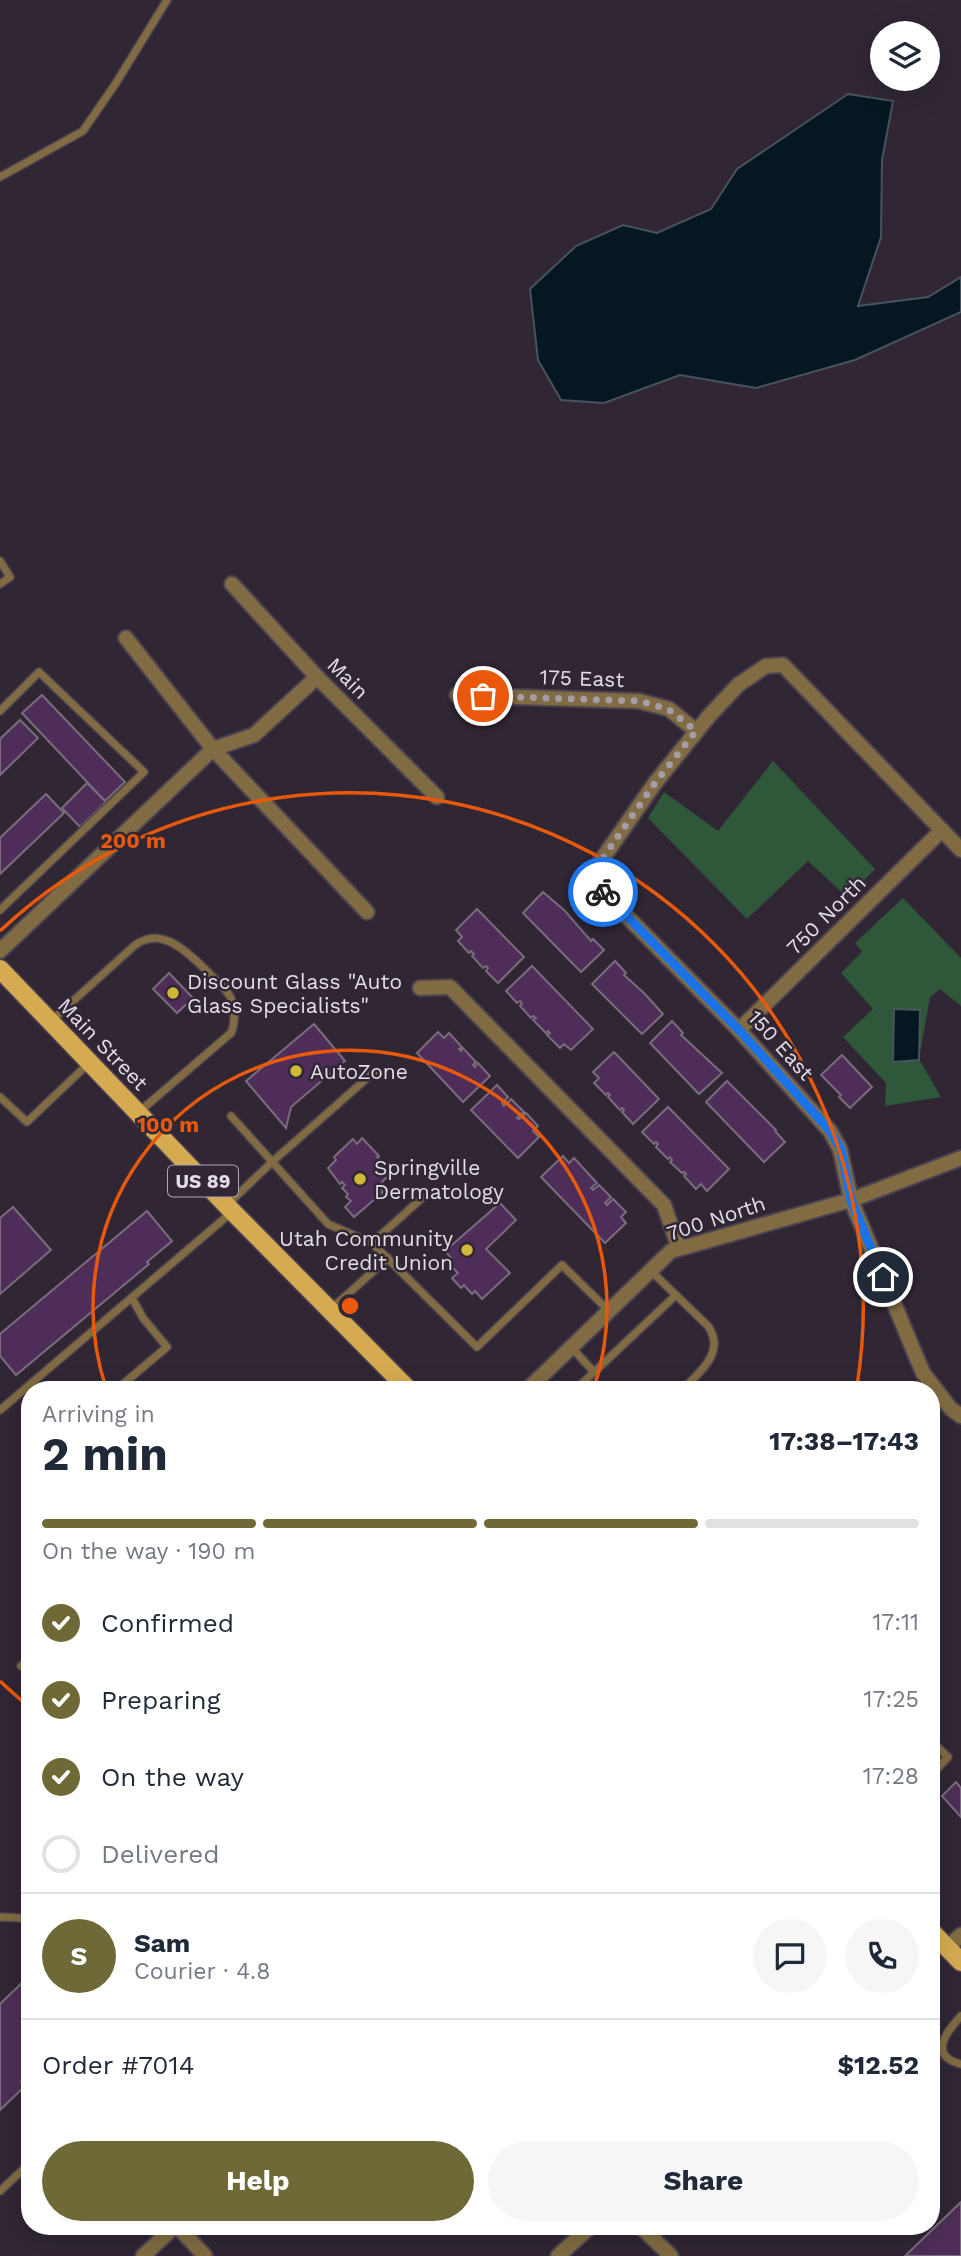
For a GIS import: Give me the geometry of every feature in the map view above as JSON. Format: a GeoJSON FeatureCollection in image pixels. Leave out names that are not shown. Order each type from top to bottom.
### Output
{"type":"FeatureCollection","features":[{"type":"Feature","properties":{"kind":"main road","name":"Main Street"},"geometry":{"type":"LineString","coordinates":[[0,969],[398,1381]]}},
{"type":"Feature","properties":{"kind":"main road"},"geometry":{"type":"LineString","coordinates":[[940,1941],[961,1962]]}},
{"type":"Feature","properties":{"kind":"street","name":"Main"},"geometry":{"type":"LineString","coordinates":[[232,584],[317,677],[438,797]]}},
{"type":"Feature","properties":{"kind":"street"},"geometry":{"type":"LineString","coordinates":[[126,638],[213,749],[367,912]]}},
{"type":"Feature","properties":{"kind":"street"},"geometry":{"type":"LineString","coordinates":[[696,731],[738,685],[766,666],[783,665],[961,850]]}},
{"type":"Feature","properties":{"kind":"street"},"geometry":{"type":"LineString","coordinates":[[0,951],[213,749],[254,735],[317,677]]}},
{"type":"Feature","properties":{"kind":"street","name":"175 East"},"geometry":{"type":"LineString","coordinates":[[457,695],[639,701],[668,709],[696,731]]}},
{"type":"Feature","properties":{"kind":"street","name":"150 East"},"geometry":{"type":"LineString","coordinates":[[696,731],[655,783],[589,878],[739,1030],[830,1131],[841,1149],[851,1200],[923,1373],[929,1381]]}},
{"type":"Feature","properties":{"kind":"street","name":"750 North"},"geometry":{"type":"LineString","coordinates":[[739,1030],[942,830]]}},
{"type":"Feature","properties":{"kind":"street"},"geometry":{"type":"LineString","coordinates":[[420,988],[450,987],[664,1205],[679,1248]]}},
{"type":"Feature","properties":{"kind":"street","name":"700 North"},"geometry":{"type":"LineString","coordinates":[[536,1381],[671,1251],[851,1200],[961,1157]]}},
{"type":"Feature","properties":{"kind":"street","name":"150 East"},"geometry":{"type":"LineString","coordinates":[[940,1395],[951,1409],[961,1416]]}},
{"type":"Feature","properties":{"kind":"street"},"geometry":{"type":"LineString","coordinates":[[947,1948],[961,1935]]}},
{"type":"Feature","properties":{"kind":"street"},"geometry":{"type":"LineString","coordinates":[[143,2256],[166,2235]]}},
{"type":"Feature","properties":{"kind":"street"},"geometry":{"type":"LineString","coordinates":[[185,2235],[205,2256]]}},
{"type":"Feature","properties":{"kind":"street"},"geometry":{"type":"LineString","coordinates":[[558,2256],[581,2235]]}},
{"type":"Feature","properties":{"kind":"street"},"geometry":{"type":"LineString","coordinates":[[649,2235],[671,2256]]}},
{"type":"Feature","properties":{"kind":"lane"},"geometry":{"type":"LineString","coordinates":[[0,177],[83,131],[167,0]]}},
{"type":"Feature","properties":{"kind":"lane"},"geometry":{"type":"LineString","coordinates":[[0,561],[10,577],[0,584]]}},
{"type":"Feature","properties":{"kind":"lane"},"geometry":{"type":"LineString","coordinates":[[0,711],[39,671],[144,772],[0,910]]}},
{"type":"Feature","properties":{"kind":"lane"},"geometry":{"type":"LineString","coordinates":[[50,1022],[144,940],[172,942],[181,946],[222,986],[232,1002],[234,1021],[231,1033],[138,1113]]}},
{"type":"Feature","properties":{"kind":"lane"},"geometry":{"type":"LineString","coordinates":[[0,1097],[27,1122],[90,1063]]}},
{"type":"Feature","properties":{"kind":"lane"},"geometry":{"type":"LineString","coordinates":[[34,1381],[132,1298],[230,1208],[272,1162],[374,1072]]}},
{"type":"Feature","properties":{"kind":"lane"},"geometry":{"type":"LineString","coordinates":[[231,1116],[328,1224],[372,1243],[477,1348],[562,1265],[608,1311]]}},
{"type":"Feature","properties":{"kind":"lane"},"geometry":{"type":"LineString","coordinates":[[372,1243],[422,1198]]}},
{"type":"Feature","properties":{"kind":"lane"},"geometry":{"type":"LineString","coordinates":[[330,1310],[388,1258]]}},
{"type":"Feature","properties":{"kind":"lane"},"geometry":{"type":"LineString","coordinates":[[650,1271],[708,1326],[714,1336],[715,1342],[706,1365],[691,1381]]}},
{"type":"Feature","properties":{"kind":"lane"},"geometry":{"type":"LineString","coordinates":[[584,1381],[676,1295]]}},
{"type":"Feature","properties":{"kind":"lane"},"geometry":{"type":"LineString","coordinates":[[127,1381],[167,1347],[132,1298]]}},
{"type":"Feature","properties":{"kind":"lane"},"geometry":{"type":"LineString","coordinates":[[571,1347],[594,1371]]}},
{"type":"Feature","properties":{"kind":"lane"},"geometry":{"type":"LineString","coordinates":[[0,1410],[21,1392]]}},
{"type":"Feature","properties":{"kind":"lane"},"geometry":{"type":"LineString","coordinates":[[940,1750],[948,1758],[940,1766]]}},
{"type":"Feature","properties":{"kind":"lane"},"geometry":{"type":"LineString","coordinates":[[0,1917],[21,1918]]}},
{"type":"Feature","properties":{"kind":"lane"},"geometry":{"type":"LineString","coordinates":[[961,2016],[941,2046],[944,2054],[961,2064]]}},
{"type":"Feature","properties":{"kind":"lane"},"geometry":{"type":"LineString","coordinates":[[0,2191],[21,2171]]}},
{"type":"Feature","properties":{"kind":"green space"},"geometry":{"type":"Polygon","coordinates":[[[773,761],[875,869],[847,897],[808,861],[747,919],[648,818],[664,792],[718,831],[773,761]]]}},
{"type":"Feature","properties":{"kind":"green space"},"geometry":{"type":"Polygon","coordinates":[[[903,898],[961,958],[961,1006],[940,989],[930,997],[919,1059],[941,1097],[885,1106],[886,1083],[843,1037],[873,1009],[841,973],[862,952],[855,943],[903,898]]]}},
{"type":"Feature","properties":{"kind":"water"},"geometry":{"type":"Polygon","coordinates":[[[848,94],[893,101],[882,160],[881,237],[858,306],[928,297],[961,277],[961,312],[855,360],[756,388],[680,375],[604,403],[561,400],[538,360],[530,289],[576,246],[623,225],[657,233],[711,209],[737,169],[848,94]]]}},
{"type":"Feature","properties":{"kind":"water"},"geometry":{"type":"Polygon","coordinates":[[[894,1009],[920,1010],[919,1060],[893,1062],[894,1009]]]}},
{"type":"Feature","properties":{"kind":"building"},"geometry":{"type":"Polygon","coordinates":[[[42,695],[125,782],[105,801],[22,713],[42,695]]]}},
{"type":"Feature","properties":{"kind":"building"},"geometry":{"type":"Polygon","coordinates":[[[20,720],[38,738],[0,775],[0,739],[20,720]]]}},
{"type":"Feature","properties":{"kind":"building"},"geometry":{"type":"Polygon","coordinates":[[[87,783],[106,802],[80,827],[62,808],[87,783]]]}},
{"type":"Feature","properties":{"kind":"building"},"geometry":{"type":"Polygon","coordinates":[[[46,794],[64,813],[0,874],[0,838],[46,794]]]}},
{"type":"Feature","properties":{"kind":"building"},"geometry":{"type":"Polygon","coordinates":[[[543,892],[565,911],[591,941],[593,939],[604,950],[581,972],[523,913],[543,892]]]}},
{"type":"Feature","properties":{"kind":"building"},"geometry":{"type":"Polygon","coordinates":[[[477,909],[524,957],[498,983],[486,971],[488,968],[483,968],[472,956],[474,954],[471,951],[469,953],[458,941],[462,937],[456,930],[477,909]]]}},
{"type":"Feature","properties":{"kind":"building"},"geometry":{"type":"Polygon","coordinates":[[[615,961],[626,973],[624,975],[663,1014],[642,1034],[592,984],[615,961]]]}},
{"type":"Feature","properties":{"kind":"building"},"geometry":{"type":"Polygon","coordinates":[[[532,966],[593,1029],[571,1050],[564,1044],[560,1048],[547,1035],[550,1033],[546,1033],[533,1020],[536,1018],[531,1018],[520,1006],[520,1001],[517,1003],[506,991],[532,966]]]}},
{"type":"Feature","properties":{"kind":"building","name":"Discount Glass \"Auto Glass Specialists\""},"geometry":{"type":"Polygon","coordinates":[[[169,973],[193,998],[177,1013],[153,989],[169,973]]]}},
{"type":"Feature","properties":{"kind":"building"},"geometry":{"type":"Polygon","coordinates":[[[672,1021],[683,1033],[681,1035],[722,1073],[699,1094],[650,1043],[672,1021]]]}},
{"type":"Feature","properties":{"kind":"building","name":"AutoZone"},"geometry":{"type":"Polygon","coordinates":[[[314,1024],[345,1061],[291,1107],[286,1128],[246,1081],[314,1024]]]}},
{"type":"Feature","properties":{"kind":"building"},"geometry":{"type":"Polygon","coordinates":[[[438,1032],[444,1038],[449,1033],[462,1047],[459,1049],[461,1051],[463,1048],[476,1062],[473,1065],[475,1067],[478,1063],[490,1076],[463,1102],[417,1053],[438,1032]]]}},
{"type":"Feature","properties":{"kind":"building"},"geometry":{"type":"Polygon","coordinates":[[[614,1052],[659,1099],[633,1124],[622,1112],[624,1110],[620,1110],[608,1097],[610,1095],[606,1095],[594,1083],[599,1078],[593,1072],[614,1052]]]}},
{"type":"Feature","properties":{"kind":"building"},"geometry":{"type":"Polygon","coordinates":[[[842,1055],[872,1087],[850,1108],[821,1075],[842,1055]]]}},
{"type":"Feature","properties":{"kind":"building"},"geometry":{"type":"Polygon","coordinates":[[[727,1081],[785,1142],[764,1162],[706,1102],[727,1081]]]}},
{"type":"Feature","properties":{"kind":"building"},"geometry":{"type":"Polygon","coordinates":[[[497,1085],[508,1097],[502,1103],[504,1106],[511,1099],[524,1112],[517,1118],[526,1113],[538,1126],[533,1131],[539,1137],[518,1158],[471,1110],[497,1085]]]}},
{"type":"Feature","properties":{"kind":"building"},"geometry":{"type":"Polygon","coordinates":[[[668,1107],[729,1169],[707,1191],[701,1184],[696,1189],[684,1176],[686,1174],[670,1162],[670,1157],[668,1159],[656,1147],[658,1144],[654,1144],[642,1132],[668,1107]]]}},
{"type":"Feature","properties":{"kind":"building","name":"Springville Dermatology"},"geometry":{"type":"Polygon","coordinates":[[[362,1138],[379,1156],[377,1157],[385,1165],[381,1169],[388,1176],[378,1186],[383,1192],[354,1217],[345,1207],[351,1201],[342,1188],[345,1185],[342,1182],[340,1184],[328,1168],[336,1160],[334,1157],[353,1139],[357,1144],[362,1138]]]}},
{"type":"Feature","properties":{"kind":"building"},"geometry":{"type":"Polygon","coordinates":[[[563,1156],[569,1163],[574,1158],[597,1183],[591,1188],[593,1190],[599,1185],[611,1197],[605,1203],[607,1205],[613,1199],[626,1212],[621,1217],[626,1223],[605,1243],[541,1177],[563,1156]]]}},
{"type":"Feature","properties":{"kind":"building","name":"Utah Community Credit Union"},"geometry":{"type":"Polygon","coordinates":[[[500,1203],[516,1220],[486,1249],[510,1273],[482,1299],[475,1291],[472,1294],[464,1285],[461,1288],[452,1278],[458,1273],[447,1262],[451,1258],[445,1251],[500,1203]]]}},
{"type":"Feature","properties":{"kind":"building"},"geometry":{"type":"Polygon","coordinates":[[[13,1207],[51,1250],[0,1294],[0,1218],[13,1207]]]}},
{"type":"Feature","properties":{"kind":"building"},"geometry":{"type":"Polygon","coordinates":[[[147,1211],[172,1241],[147,1262],[149,1264],[16,1375],[0,1356],[0,1334],[147,1211]]]}},
{"type":"Feature","properties":{"kind":"building"},"geometry":{"type":"Polygon","coordinates":[[[956,1782],[961,1788],[961,1817],[942,1796],[956,1782]]]}},
{"type":"Feature","properties":{"kind":"building"},"geometry":{"type":"Polygon","coordinates":[[[21,1984],[21,2090],[0,2110],[0,2004],[21,1984]]]}},
{"type":"Feature","properties":{"kind":"building"},"geometry":{"type":"Polygon","coordinates":[[[961,2202],[961,2256],[905,2256],[927,2235],[940,2235],[940,2222],[961,2202]]]}},
{"type":"Feature","properties":{"kind":"way so far"},"geometry":{"type":"LineString","coordinates":[[483,696],[639,701],[668,709],[696,731],[655,783],[607,856],[589,878],[603,892]]}},
{"type":"Feature","properties":{"kind":"place","name":"Discount Glass \"Auto Glass Specialists\""},"geometry":{"type":"Point","coordinates":[173,993]}},
{"type":"Feature","properties":{"kind":"place","name":"AutoZone"},"geometry":{"type":"Point","coordinates":[296,1071]}},
{"type":"Feature","properties":{"kind":"place","name":"Springville Dermatology"},"geometry":{"type":"Point","coordinates":[360,1179]}},
{"type":"Feature","properties":{"kind":"place","name":"Utah Community Credit Union"},"geometry":{"type":"Point","coordinates":[467,1250]}},
{"type":"Feature","properties":{"kind":"route"},"geometry":{"type":"LineString","coordinates":[[603,892],[739,1030],[830,1131],[841,1149],[851,1200],[883,1277]]}}]}
